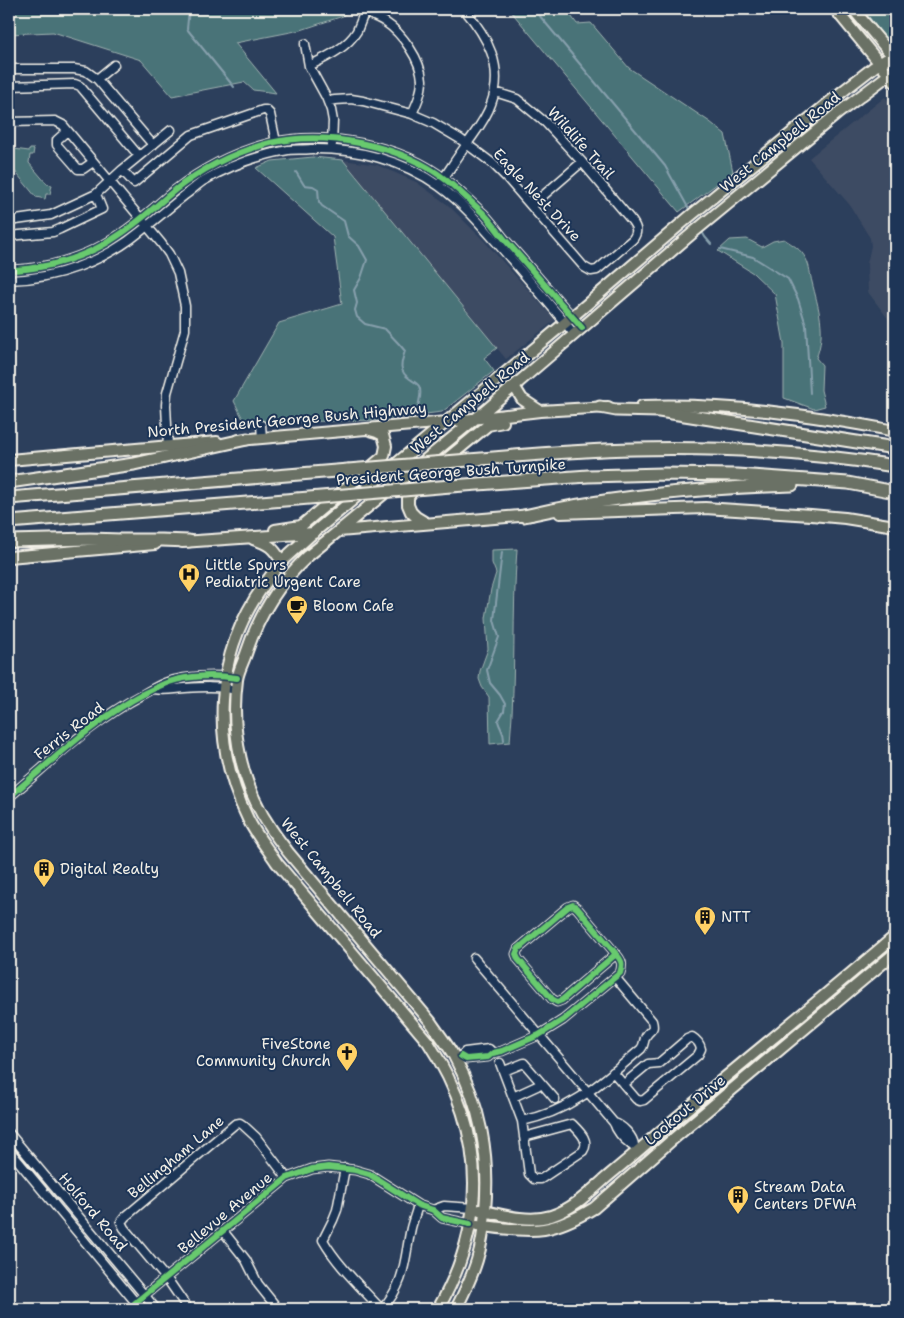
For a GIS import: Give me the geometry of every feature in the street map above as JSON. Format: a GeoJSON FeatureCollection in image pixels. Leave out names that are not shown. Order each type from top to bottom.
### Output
{"type":"FeatureCollection","features":[{"type":"Feature","properties":{"kind":"highway"},"geometry":{"type":"LineString","coordinates":[[600,407],[616,410],[659,411],[895,448]]}},
{"type":"Feature","properties":{"kind":"highway"},"geometry":{"type":"LineString","coordinates":[[9,482],[134,464],[247,439]]}},
{"type":"Feature","properties":{"kind":"highway","name":"President George Bush Turnpike"},"geometry":{"type":"LineString","coordinates":[[9,498],[615,449],[697,448],[756,451],[798,454],[895,466]]}},
{"type":"Feature","properties":{"kind":"highway","name":"President George Bush Turnpike"},"geometry":{"type":"LineString","coordinates":[[9,522],[588,476],[737,475],[848,483],[895,492]]}},
{"type":"Feature","properties":{"kind":"highway"},"geometry":{"type":"LineString","coordinates":[[524,516],[562,507],[678,492],[733,487],[848,483]]}},
{"type":"Feature","properties":{"kind":"highway"},"geometry":{"type":"LineString","coordinates":[[9,540],[189,541]]}},
{"type":"Feature","properties":{"kind":"main road"},"geometry":{"type":"LineString","coordinates":[[835,9],[893,76]]}},
{"type":"Feature","properties":{"kind":"main road"},"geometry":{"type":"LineString","coordinates":[[853,9],[894,57]]}},
{"type":"Feature","properties":{"kind":"main road","name":"West Campbell Road"},"geometry":{"type":"LineString","coordinates":[[438,1309],[447,1294],[462,1254],[470,1224],[475,1192],[472,1148],[460,1106],[453,1085],[428,1042],[277,863],[260,840],[248,819],[229,769],[222,719],[224,682],[233,644],[243,620],[260,591],[282,562],[313,533],[569,320],[676,228],[843,91],[880,63],[894,57]]}},
{"type":"Feature","properties":{"kind":"main road","name":"West Campbell Road"},"geometry":{"type":"LineString","coordinates":[[456,1309],[472,1276],[482,1245],[484,1226],[487,1167],[482,1132],[472,1096],[458,1058],[430,1021],[288,852],[271,829],[254,798],[239,753],[236,738],[237,678],[254,632],[268,604],[283,583],[308,556],[514,386],[685,239],[853,102],[893,76]]}},
{"type":"Feature","properties":{"kind":"main road"},"geometry":{"type":"LineString","coordinates":[[804,142],[803,135],[805,130],[834,103],[843,91]]}},
{"type":"Feature","properties":{"kind":"main road"},"geometry":{"type":"LineString","coordinates":[[514,386],[522,399],[540,411]]}},
{"type":"Feature","properties":{"kind":"main road","name":"North President George Bush Highway"},"geometry":{"type":"LineString","coordinates":[[9,460],[600,407],[672,405],[747,408],[895,431]]}},
{"type":"Feature","properties":{"kind":"main road"},"geometry":{"type":"LineString","coordinates":[[426,524],[416,518],[408,505],[408,497],[420,481],[488,425],[540,411]]}},
{"type":"Feature","properties":{"kind":"main road"},"geometry":{"type":"LineString","coordinates":[[247,537],[301,526],[384,456],[386,446],[383,435],[363,428]]}},
{"type":"Feature","properties":{"kind":"main road"},"geometry":{"type":"LineString","coordinates":[[9,556],[570,512],[705,508],[845,518],[895,526]]}},
{"type":"Feature","properties":{"kind":"main road"},"geometry":{"type":"LineString","coordinates":[[247,537],[270,545],[282,562]]}},
{"type":"Feature","properties":{"kind":"main road","name":"Lookout Drive"},"geometry":{"type":"LineString","coordinates":[[473,1208],[510,1216],[534,1218],[551,1216],[585,1196],[636,1148],[736,1069],[895,936]]}},
{"type":"Feature","properties":{"kind":"main road","name":"Lookout Drive"},"geometry":{"type":"LineString","coordinates":[[470,1224],[500,1228],[546,1229],[577,1218],[594,1208],[895,953]]}},
{"type":"Feature","properties":{"kind":"main road"},"geometry":{"type":"LineString","coordinates":[[442,1065],[458,1058]]}},
{"type":"Feature","properties":{"kind":"main road"},"geometry":{"type":"LineString","coordinates":[[736,1069],[745,1079]]}},
{"type":"Feature","properties":{"kind":"main road"},"geometry":{"type":"LineString","coordinates":[[636,1148],[648,1161]]}},
{"type":"Feature","properties":{"kind":"main road"},"geometry":{"type":"LineString","coordinates":[[482,1245],[491,1234],[500,1228]]}},
{"type":"Feature","properties":{"kind":"street"},"geometry":{"type":"LineString","coordinates":[[439,186],[487,113],[495,92],[493,54],[482,31],[464,9]]}},
{"type":"Feature","properties":{"kind":"street"},"geometry":{"type":"LineString","coordinates":[[308,66],[325,58],[344,45],[357,31],[365,10],[392,27],[408,45],[418,61],[422,82],[412,114]]}},
{"type":"Feature","properties":{"kind":"street"},"geometry":{"type":"LineString","coordinates":[[305,44],[308,66],[328,101],[333,121],[332,149]]}},
{"type":"Feature","properties":{"kind":"street"},"geometry":{"type":"LineString","coordinates":[[97,79],[114,65]]}},
{"type":"Feature","properties":{"kind":"street"},"geometry":{"type":"LineString","coordinates":[[9,69],[74,68],[86,71],[97,79],[153,145]]}},
{"type":"Feature","properties":{"kind":"street"},"geometry":{"type":"LineString","coordinates":[[9,86],[75,84],[80,86],[139,156]]}},
{"type":"Feature","properties":{"kind":"street","name":"Wildlife Trail"},"geometry":{"type":"LineString","coordinates":[[495,92],[517,99],[546,123],[582,162],[636,228],[636,234],[633,239],[597,270],[584,267]]}},
{"type":"Feature","properties":{"kind":"street","name":"Eagle Nest Drive"},"geometry":{"type":"LineString","coordinates":[[328,101],[363,100],[412,114],[433,123],[467,144],[492,163],[584,267]]}},
{"type":"Feature","properties":{"kind":"street"},"geometry":{"type":"LineString","coordinates":[[122,170],[134,183],[191,135],[263,110],[270,114],[276,142]]}},
{"type":"Feature","properties":{"kind":"street"},"geometry":{"type":"LineString","coordinates":[[9,122],[55,121],[63,125],[169,254],[178,273],[185,306],[185,330],[167,393],[168,446]]}},
{"type":"Feature","properties":{"kind":"street"},"geometry":{"type":"LineString","coordinates":[[9,221],[51,215],[96,194],[171,130]]}},
{"type":"Feature","properties":{"kind":"street"},"geometry":{"type":"LineString","coordinates":[[67,131],[57,140],[57,145],[62,151],[78,169],[83,170],[93,162]]}},
{"type":"Feature","properties":{"kind":"street"},"geometry":{"type":"LineString","coordinates":[[9,270],[31,269],[78,257],[119,236],[204,170],[241,153],[276,142],[332,139],[373,146],[405,156],[444,178],[484,214],[578,331]]}},
{"type":"Feature","properties":{"kind":"street"},"geometry":{"type":"LineString","coordinates":[[9,280],[26,280],[56,274],[84,265],[116,248],[135,235],[203,182],[260,156],[290,150],[332,149],[357,153],[395,163],[439,186],[488,232],[569,320]]}},
{"type":"Feature","properties":{"kind":"street"},"geometry":{"type":"LineString","coordinates":[[531,206],[582,162]]}},
{"type":"Feature","properties":{"kind":"street"},"geometry":{"type":"LineString","coordinates":[[9,236],[53,232],[60,229],[102,208],[96,194]]}},
{"type":"Feature","properties":{"kind":"street"},"geometry":{"type":"LineString","coordinates":[[488,232],[496,235],[508,244]]}},
{"type":"Feature","properties":{"kind":"street"},"geometry":{"type":"LineString","coordinates":[[261,425],[262,438]]}},
{"type":"Feature","properties":{"kind":"street","name":"Ferris Road"},"geometry":{"type":"LineString","coordinates":[[9,797],[91,727],[115,711],[170,681],[208,676],[224,682],[236,690]]}},
{"type":"Feature","properties":{"kind":"street","name":"Ferris Road"},"geometry":{"type":"LineString","coordinates":[[224,682],[237,678]]}},
{"type":"Feature","properties":{"kind":"street"},"geometry":{"type":"LineString","coordinates":[[458,1058],[466,1059],[473,1054],[488,1057],[493,1053],[539,1035],[563,1020],[620,973],[623,966],[616,954],[577,908],[573,905],[568,907],[518,949],[516,954],[518,959],[552,999],[557,1002],[562,1000],[616,954]]}},
{"type":"Feature","properties":{"kind":"street"},"geometry":{"type":"LineString","coordinates":[[474,958],[614,1123],[629,1144],[636,1148]]}},
{"type":"Feature","properties":{"kind":"street"},"geometry":{"type":"LineString","coordinates":[[522,1121],[543,1117],[588,1093],[644,1045],[647,1034],[654,1025],[615,977]]}},
{"type":"Feature","properties":{"kind":"street"},"geometry":{"type":"LineString","coordinates":[[613,1072],[636,1099],[644,1100],[698,1054],[701,1049],[700,1045],[692,1037],[687,1039],[659,1063],[648,1064],[624,1084]]}},
{"type":"Feature","properties":{"kind":"street"},"geometry":{"type":"LineString","coordinates":[[500,1063],[522,1121],[524,1137],[529,1174],[534,1178],[541,1179],[584,1151],[587,1146],[586,1141],[572,1124],[524,1137]]}},
{"type":"Feature","properties":{"kind":"street"},"geometry":{"type":"LineString","coordinates":[[504,1071],[524,1063],[555,1099]]}},
{"type":"Feature","properties":{"kind":"street"},"geometry":{"type":"LineString","coordinates":[[513,1097],[541,1083]]}},
{"type":"Feature","properties":{"kind":"street","name":"Bellingham Lane"},"geometry":{"type":"LineString","coordinates":[[166,1278],[121,1222],[235,1124],[240,1123],[256,1137],[288,1178]]}},
{"type":"Feature","properties":{"kind":"street","name":"Holford Road"},"geometry":{"type":"LineString","coordinates":[[9,1132],[156,1309]]}},
{"type":"Feature","properties":{"kind":"street","name":"Holford Road"},"geometry":{"type":"LineString","coordinates":[[9,1150],[141,1309]]}},
{"type":"Feature","properties":{"kind":"street","name":"Bellevue Avenue"},"geometry":{"type":"LineString","coordinates":[[135,1302],[288,1178],[312,1169],[328,1167],[345,1168],[369,1174],[418,1205],[433,1210],[442,1218],[470,1224]]}},
{"type":"Feature","properties":{"kind":"street"},"geometry":{"type":"LineString","coordinates":[[345,1168],[337,1210],[323,1240],[329,1250],[381,1309],[395,1293],[402,1276],[411,1226],[418,1205]]}},
{"type":"Feature","properties":{"kind":"street","name":"Bellevue Avenue"},"geometry":{"type":"LineString","coordinates":[[433,1210],[444,1206],[473,1208]]}},
{"type":"Feature","properties":{"kind":"street"},"geometry":{"type":"LineString","coordinates":[[223,1232],[246,1260],[258,1284],[278,1309]]}},
{"type":"Feature","properties":{"kind":"street"},"geometry":{"type":"LineString","coordinates":[[166,1278],[188,1309]]}},
{"type":"Feature","properties":{"kind":"shaded area"},"geometry":{"type":"Polygon","coordinates":[[[885,97],[895,108],[895,328],[868,292],[867,264],[871,246],[870,238],[849,204],[809,158],[885,97]]]}},
{"type":"Feature","properties":{"kind":"shaded area"},"geometry":{"type":"Polygon","coordinates":[[[343,160],[377,165],[416,182],[448,205],[485,242],[555,320],[506,359],[343,160]]]}},
{"type":"Feature","properties":{"kind":"green space"},"geometry":{"type":"Polygon","coordinates":[[[9,9],[349,9],[343,16],[301,30],[235,43],[276,93],[253,90],[244,82],[172,96],[141,60],[53,32],[9,34],[9,9]]]}},
{"type":"Feature","properties":{"kind":"green space"},"geometry":{"type":"Polygon","coordinates":[[[509,9],[566,9],[577,24],[591,23],[629,68],[725,134],[733,172],[679,212],[509,9]]]}},
{"type":"Feature","properties":{"kind":"green space"},"geometry":{"type":"Polygon","coordinates":[[[863,9],[895,9],[895,43],[891,46],[863,9]]]}},
{"type":"Feature","properties":{"kind":"green space"},"geometry":{"type":"Polygon","coordinates":[[[14,149],[29,151],[34,149],[33,155],[30,155],[29,163],[47,184],[52,185],[50,194],[46,194],[45,199],[36,197],[13,169],[14,149]]]}},
{"type":"Feature","properties":{"kind":"green space"},"geometry":{"type":"Polygon","coordinates":[[[313,157],[343,160],[497,348],[484,358],[494,371],[442,412],[377,420],[245,423],[234,401],[279,323],[342,304],[333,237],[256,168],[272,161],[313,157]]]}},
{"type":"Feature","properties":{"kind":"green space"},"geometry":{"type":"Polygon","coordinates":[[[747,239],[762,247],[773,241],[784,239],[799,250],[807,262],[820,320],[821,339],[816,358],[822,365],[821,390],[825,406],[814,409],[784,398],[784,343],[775,294],[753,273],[718,251],[730,240],[747,239]]]}},
{"type":"Feature","properties":{"kind":"green space"},"geometry":{"type":"Polygon","coordinates":[[[517,549],[510,742],[490,744],[489,697],[479,679],[488,649],[486,618],[496,573],[492,563],[492,550],[517,549]]]}},
{"type":"Feature","properties":{"kind":"waterway"},"geometry":{"type":"LineString","coordinates":[[189,9],[187,29],[234,87]]}},
{"type":"Feature","properties":{"kind":"waterway"},"geometry":{"type":"LineString","coordinates":[[534,9],[665,166],[690,211]]}},
{"type":"Feature","properties":{"kind":"waterway"},"geometry":{"type":"LineString","coordinates":[[296,172],[304,185],[313,186],[318,189],[319,202],[322,206],[344,221],[348,236],[359,246],[367,260],[361,278],[354,290],[357,303],[355,310],[357,317],[365,324],[385,329],[405,351],[402,370],[406,376],[419,386],[418,409]]}},
{"type":"Feature","properties":{"kind":"waterway"},"geometry":{"type":"LineString","coordinates":[[701,230],[711,244]]}},
{"type":"Feature","properties":{"kind":"waterway"},"geometry":{"type":"LineString","coordinates":[[720,249],[753,257],[788,279],[798,299],[806,325],[810,393]]}},
{"type":"Feature","properties":{"kind":"waterway"},"geometry":{"type":"LineString","coordinates":[[502,552],[494,620],[499,637],[487,670],[490,683],[505,704],[504,711],[498,721],[504,740]]}},
{"type":"Feature","properties":{"kind":"cycle path"},"geometry":{"type":"LineString","coordinates":[[9,270],[30,269],[50,265],[95,250],[141,219],[175,190],[197,175],[244,151],[292,139],[338,140],[385,149],[428,168],[446,180],[486,216],[582,328]]}},
{"type":"Feature","properties":{"kind":"cycle path"},"geometry":{"type":"LineString","coordinates":[[9,797],[91,728],[108,715],[145,693],[169,682],[185,678],[212,676],[237,678]]}},
{"type":"Feature","properties":{"kind":"cycle path"},"geometry":{"type":"LineString","coordinates":[[461,1056],[466,1059],[488,1057],[493,1053],[539,1035],[563,1020],[620,973],[622,965],[618,956],[577,908],[573,905],[568,907],[518,949],[516,954],[518,959],[552,999],[557,1002],[562,1000],[616,954]]}},
{"type":"Feature","properties":{"kind":"cycle path"},"geometry":{"type":"LineString","coordinates":[[135,1303],[287,1178],[312,1169],[328,1167],[355,1170],[369,1174],[418,1205],[433,1210],[442,1218],[470,1224]]}},
{"type":"Feature","properties":{"kind":"place","name":"Little Spurs Pediatric Urgent Care"},"geometry":{"type":"Point","coordinates":[189,593]}},
{"type":"Feature","properties":{"kind":"place","name":"Bloom Cafe"},"geometry":{"type":"Point","coordinates":[297,625]}},
{"type":"Feature","properties":{"kind":"place","name":"Digital Realty"},"geometry":{"type":"Point","coordinates":[44,888]}},
{"type":"Feature","properties":{"kind":"place","name":"NTT"},"geometry":{"type":"Point","coordinates":[705,936]}},
{"type":"Feature","properties":{"kind":"place","name":"FiveStone Community Church"},"geometry":{"type":"Point","coordinates":[347,1072]}},
{"type":"Feature","properties":{"kind":"place","name":"Stream Data Centers DFWA"},"geometry":{"type":"Point","coordinates":[738,1215]}}]}
